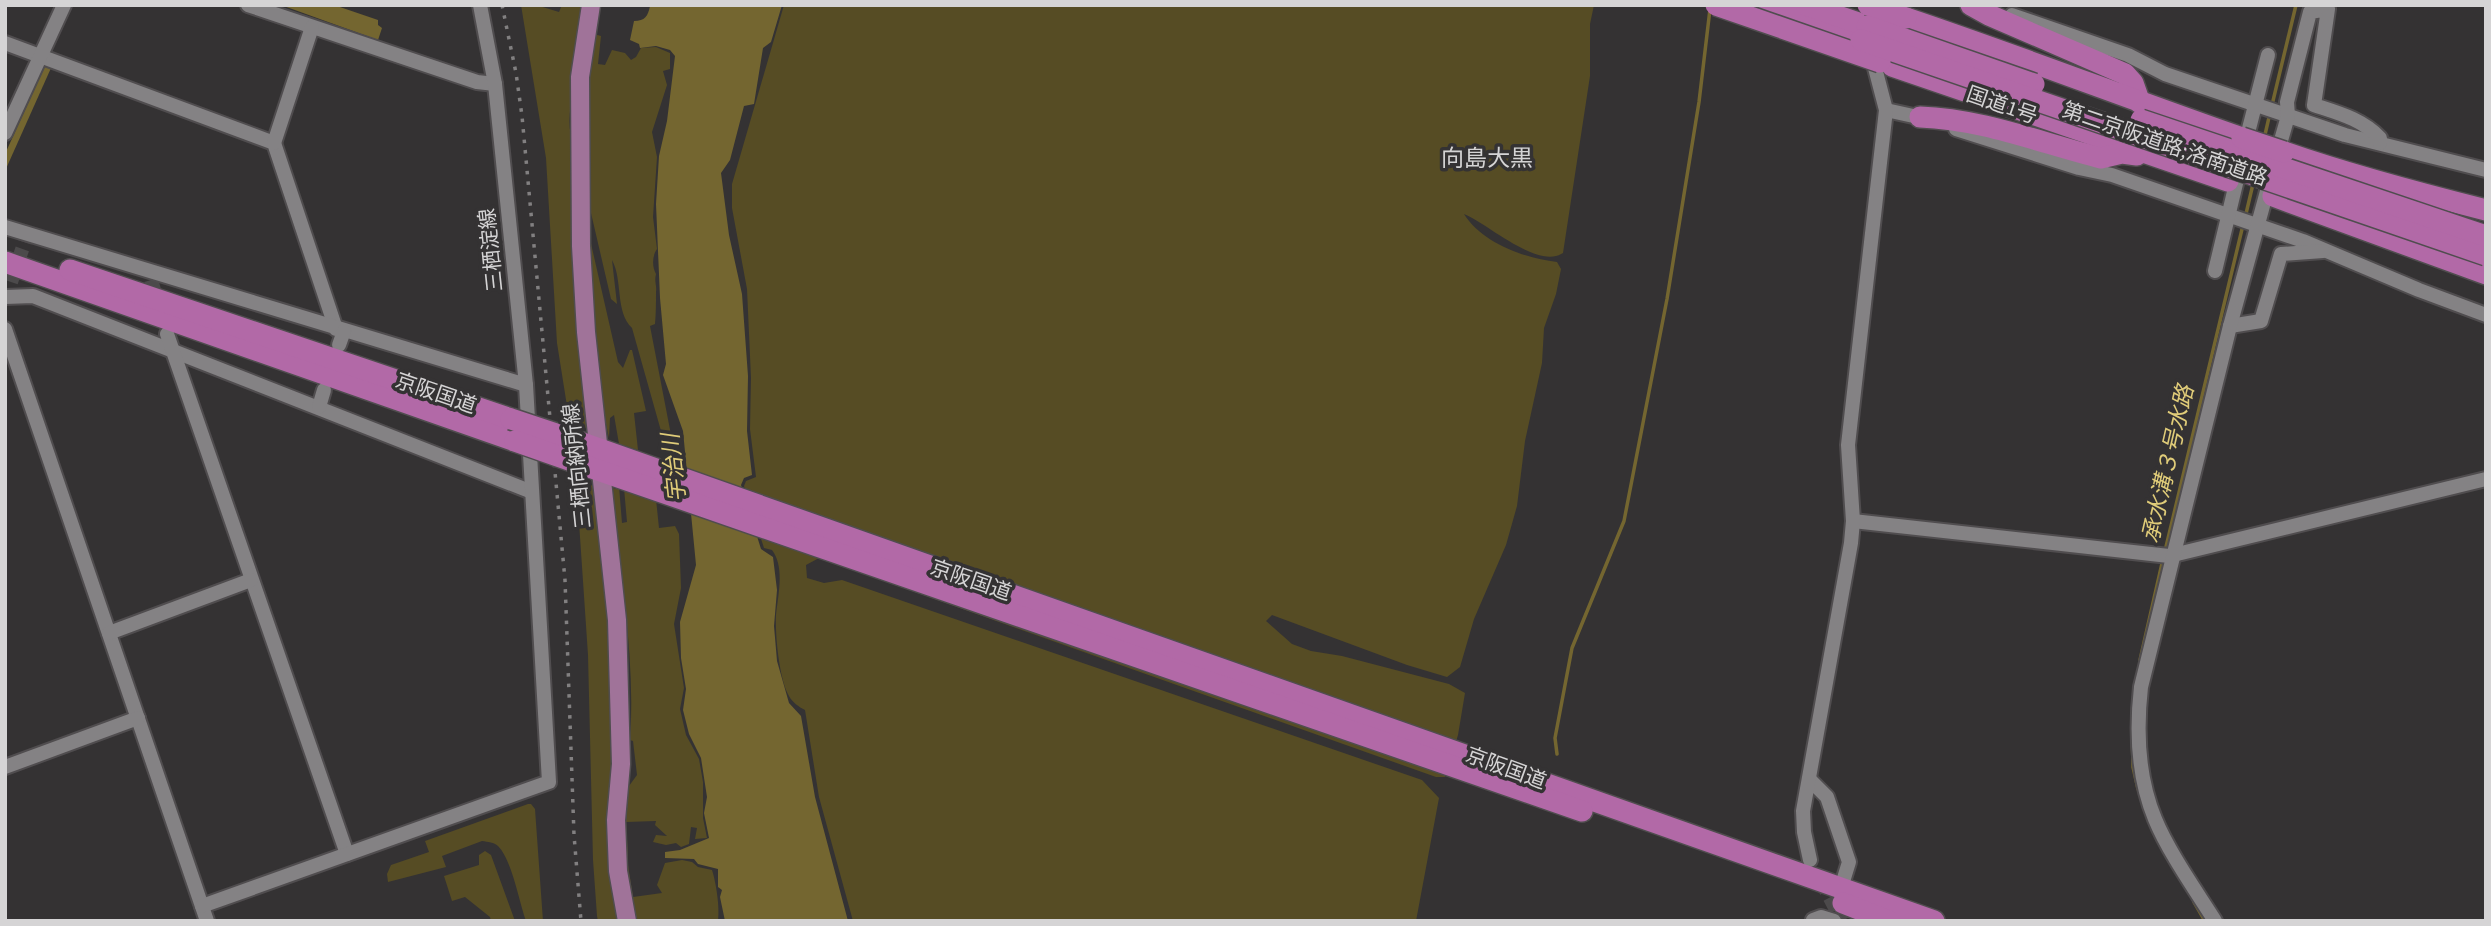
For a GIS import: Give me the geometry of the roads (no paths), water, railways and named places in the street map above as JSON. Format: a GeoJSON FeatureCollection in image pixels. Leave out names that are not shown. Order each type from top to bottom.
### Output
{"type":"FeatureCollection","features":[{"type":"Feature","properties":{"kind":"highway","name":"国道1号"},"geometry":{"type":"LineString","coordinates":[[1716,5],[2228,181],[2486,275]]}},
{"type":"Feature","properties":{"kind":"highway"},"geometry":{"type":"LineString","coordinates":[[1759,5],[1847,28]]}},
{"type":"Feature","properties":{"kind":"highway"},"geometry":{"type":"LineString","coordinates":[[1806,5],[1847,28]]}},
{"type":"Feature","properties":{"kind":"highway"},"geometry":{"type":"LineString","coordinates":[[1868,5],[2017,55],[2140,103],[2284,152],[2377,181],[2486,209]]}},
{"type":"Feature","properties":{"kind":"highway"},"geometry":{"type":"LineString","coordinates":[[1971,5],[2125,74],[2133,83],[2140,103]]}},
{"type":"Feature","properties":{"kind":"highway","name":"第二京阪道路;洛南道路"},"geometry":{"type":"LineString","coordinates":[[1847,28],[2486,236]]}},
{"type":"Feature","properties":{"kind":"highway","name":"第二京阪道路;洛南道路"},"geometry":{"type":"LineString","coordinates":[[1847,28],[2486,255]]}},
{"type":"Feature","properties":{"kind":"highway"},"geometry":{"type":"LineString","coordinates":[[1920,117],[1951,118],[1977,124],[2101,159],[2122,153],[2139,156],[2150,154]]}},
{"type":"Feature","properties":{"kind":"highway","name":"京阪国道"},"geometry":{"type":"LineString","coordinates":[[19,241],[512,419],[571,450],[1499,774],[1934,921]]}},
{"type":"Feature","properties":{"kind":"highway","name":"京阪国道"},"geometry":{"type":"LineString","coordinates":[[8,284],[515,441],[571,450]]}},
{"type":"Feature","properties":{"kind":"highway","name":"京阪国道"},"geometry":{"type":"LineString","coordinates":[[1499,774],[1877,918]]}},
{"type":"Feature","properties":{"kind":"main road","name":"三栖向納所線"},"geometry":{"type":"LineString","coordinates":[[591,5],[580,77],[579,191],[586,332],[606,462],[617,620],[621,764],[616,820],[618,871],[627,921]]}},
{"type":"Feature","properties":{"kind":"street"},"geometry":{"type":"LineString","coordinates":[[5,133],[64,5]]}},
{"type":"Feature","properties":{"kind":"street"},"geometry":{"type":"LineString","coordinates":[[248,5],[477,82],[495,84]]}},
{"type":"Feature","properties":{"kind":"street","name":"三栖淀線"},"geometry":{"type":"LineString","coordinates":[[346,854],[549,782],[526,385],[495,84],[481,5]]}},
{"type":"Feature","properties":{"kind":"street"},"geometry":{"type":"LineString","coordinates":[[1810,860],[1803,811],[1811,780],[1841,609],[1853,521],[1848,445],[1886,110],[1875,68],[1879,24],[1887,5]]}},
{"type":"Feature","properties":{"kind":"street"},"geometry":{"type":"LineString","coordinates":[[1983,5],[2128,55],[2165,74],[2345,135],[2486,170]]}},
{"type":"Feature","properties":{"kind":"street"},"geometry":{"type":"LineString","coordinates":[[2215,921],[2156,821],[2147,796],[2142,770],[2139,719],[2141,687],[2171,555],[2310,12],[2328,9],[2314,105],[2353,118],[2373,131],[2380,138],[2380,143]]}},
{"type":"Feature","properties":{"kind":"street"},"geometry":{"type":"LineString","coordinates":[[312,27],[274,143],[339,335]]}},
{"type":"Feature","properties":{"kind":"street"},"geometry":{"type":"LineString","coordinates":[[5,43],[274,143]]}},
{"type":"Feature","properties":{"kind":"street"},"geometry":{"type":"LineString","coordinates":[[2215,271],[2268,55]]}},
{"type":"Feature","properties":{"kind":"street"},"geometry":{"type":"LineString","coordinates":[[1886,110],[1920,117],[2079,168],[2112,175],[2302,241],[2486,315]]}},
{"type":"Feature","properties":{"kind":"street"},"geometry":{"type":"LineString","coordinates":[[5,227],[19,241],[150,276],[339,335],[526,385]]}},
{"type":"Feature","properties":{"kind":"street"},"geometry":{"type":"LineString","coordinates":[[2230,326],[2261,321],[2281,254],[2325,251]]}},
{"type":"Feature","properties":{"kind":"street"},"geometry":{"type":"LineString","coordinates":[[8,284],[33,296],[169,341],[319,407],[532,492]]}},
{"type":"Feature","properties":{"kind":"street"},"geometry":{"type":"LineString","coordinates":[[5,329],[205,914],[340,859],[346,854],[169,341]]}},
{"type":"Feature","properties":{"kind":"street"},"geometry":{"type":"LineString","coordinates":[[319,407],[324,390]]}},
{"type":"Feature","properties":{"kind":"street"},"geometry":{"type":"LineString","coordinates":[[1853,521],[2171,555],[2486,479]]}},
{"type":"Feature","properties":{"kind":"street"},"geometry":{"type":"LineString","coordinates":[[109,633],[251,580]]}},
{"type":"Feature","properties":{"kind":"street"},"geometry":{"type":"LineString","coordinates":[[5,767],[138,718]]}},
{"type":"Feature","properties":{"kind":"street"},"geometry":{"type":"LineString","coordinates":[[1811,780],[1827,797],[1849,862],[1841,888]]}},
{"type":"Feature","properties":{"kind":"street"},"geometry":{"type":"LineString","coordinates":[[1813,920],[1821,917],[1835,921]]}},
{"type":"Feature","properties":{"kind":"waterway","name":"承水溝３号水路"},"geometry":{"type":"LineString","coordinates":[[2272,105],[2296,5]]}},
{"type":"Feature","properties":{"kind":"waterway"},"geometry":{"type":"LineString","coordinates":[[1557,754],[1555,738],[1572,648],[1624,521],[1667,299],[1699,102],[1710,9]]}},
{"type":"Feature","properties":{"kind":"waterway","name":"承水溝３号水路"},"geometry":{"type":"LineString","coordinates":[[2264,139],[2270,113]]}},
{"type":"Feature","properties":{"kind":"waterway","name":"承水溝３号水路"},"geometry":{"type":"LineString","coordinates":[[2245,218],[2253,184]]}},
{"type":"Feature","properties":{"kind":"waterway","name":"承水溝３号水路"},"geometry":{"type":"LineString","coordinates":[[2165,551],[2243,225]]}},
{"type":"Feature","properties":{"kind":"waterway","name":"承水溝３号水路"},"geometry":{"type":"LineString","coordinates":[[2140,660],[2163,559]]}},
{"type":"Feature","properties":{"kind":"waterway","name":"承水溝３号水路"},"geometry":{"type":"LineString","coordinates":[[2132,727],[2133,767],[2138,789]]}},
{"type":"Feature","properties":{"kind":"waterway","name":"承水溝３号水路"},"geometry":{"type":"LineString","coordinates":[[2194,902],[2205,921]]}},
{"type":"Feature","properties":{"kind":"tunnel"},"geometry":{"type":"LineString","coordinates":[[11,282],[25,241]]}},
{"type":"Feature","properties":{"kind":"tunnel"},"geometry":{"type":"LineString","coordinates":[[151,280],[159,306]]}},
{"type":"Feature","properties":{"kind":"tunnel"},"geometry":{"type":"LineString","coordinates":[[1820,879],[1842,921]]}},
{"type":"Feature","properties":{"kind":"railway"},"geometry":{"type":"LineString","coordinates":[[502,5],[522,116],[565,580],[574,835],[581,921]]}},
{"type":"Feature","properties":{"kind":"district","name":"向島大黒"},"geometry":{"type":"Point","coordinates":[1487,158]}},
{"type":"Feature","properties":{"kind":"water label","name":"宇治川"},"geometry":{"type":"Point","coordinates":[674,468]}}]}
